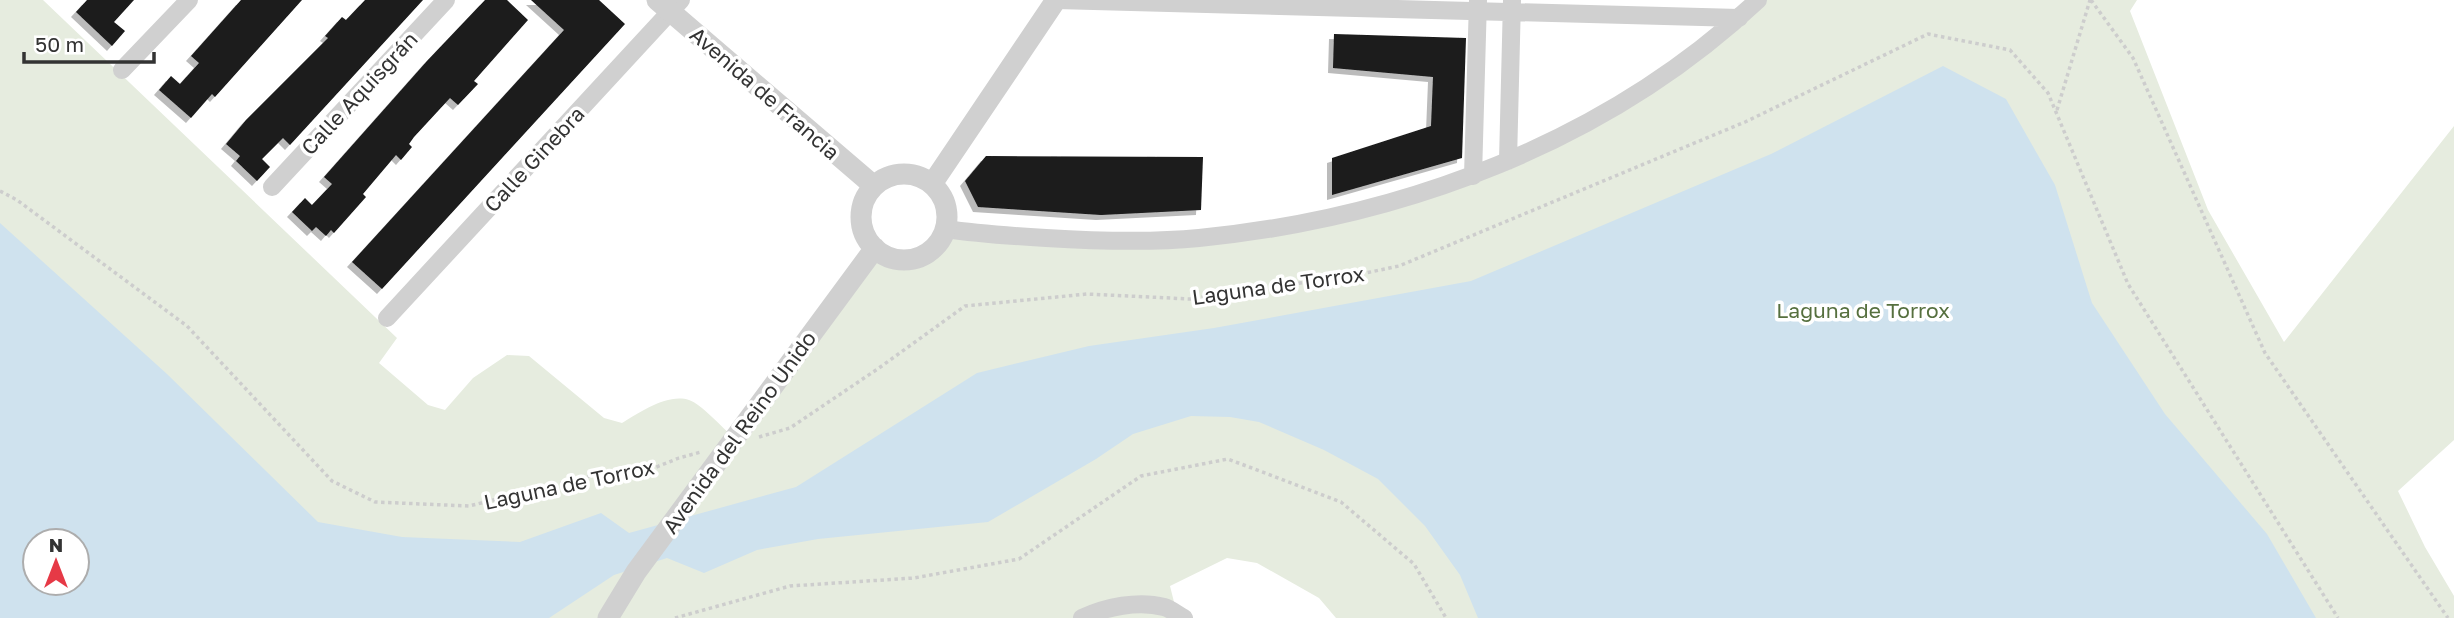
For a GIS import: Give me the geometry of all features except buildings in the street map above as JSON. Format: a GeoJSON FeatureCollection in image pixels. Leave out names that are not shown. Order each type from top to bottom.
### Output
{"type":"FeatureCollection","features":[{"type":"Feature","properties":{"kind":"street"},"geometry":{"type":"LineString","coordinates":[[122,70],[189,0]]}},
{"type":"Feature","properties":{"kind":"street","name":"Calle Aquisgrán"},"geometry":{"type":"LineString","coordinates":[[272,187],[446,0]]}},
{"type":"Feature","properties":{"kind":"street"},"geometry":{"type":"LineString","coordinates":[[932,184],[1056,0],[1477,5],[1739,18]]}},
{"type":"Feature","properties":{"kind":"street"},"geometry":{"type":"LineString","coordinates":[[946,229],[1094,241],[1198,238],[1286,225],[1370,208],[1473,176],[1586,125],[1669,71],[1739,18],[1758,0]]}},
{"type":"Feature","properties":{"kind":"street","name":"Avenida de Francia"},"geometry":{"type":"LineString","coordinates":[[670,4],[874,186]]}},
{"type":"Feature","properties":{"kind":"street","name":"Calle Ginebra"},"geometry":{"type":"LineString","coordinates":[[387,318],[670,4]]}},
{"type":"Feature","properties":{"kind":"street"},"geometry":{"type":"LineString","coordinates":[[1473,176],[1477,5]]}},
{"type":"Feature","properties":{"kind":"street"},"geometry":{"type":"LineString","coordinates":[[1508,161],[1512,6]]}},
{"type":"Feature","properties":{"kind":"street"},"geometry":{"type":"LineString","coordinates":[[896,174],[921,177],[932,184],[940,193],[947,216],[946,229],[939,242],[929,252],[916,258],[901,260],[874,248],[861,224],[861,211],[865,197],[874,186],[896,174]]}},
{"type":"Feature","properties":{"kind":"street","name":"Avenida del Reino Unido"},"geometry":{"type":"LineString","coordinates":[[608,618],[636,572],[874,248]]}},
{"type":"Feature","properties":{"kind":"street"},"geometry":{"type":"LineString","coordinates":[[1082,618],[1098,610],[1131,605],[1165,607],[1184,618]]}},
{"type":"Feature","properties":{"kind":"path"},"geometry":{"type":"LineString","coordinates":[[2057,112],[2090,0]]}},
{"type":"Feature","properties":{"kind":"path"},"geometry":{"type":"LineString","coordinates":[[2090,0],[2133,58],[2265,353],[2448,618]]}},
{"type":"Feature","properties":{"kind":"path","name":"Laguna de Torrox"},"geometry":{"type":"LineString","coordinates":[[0,191],[17,200],[187,326],[332,481],[375,502],[469,506],[594,475],[649,470],[679,458],[790,428],[965,306],[1087,294],[1190,299],[1399,267],[1745,122],[1928,33],[2010,50],[2048,93],[2128,284],[2338,618]]}},
{"type":"Feature","properties":{"kind":"path"},"geometry":{"type":"LineString","coordinates":[[675,618],[790,586],[914,578],[1019,559],[1141,476],[1228,459],[1341,502],[1414,565],[1446,618]]}},
{"type":"Feature","properties":{"kind":"green space","name":"Laguna de Torrox"},"geometry":{"type":"Polygon","coordinates":[[[0,0],[43,0],[397,338],[379,363],[428,405],[445,410],[473,378],[507,355],[529,356],[604,418],[622,423],[663,401],[689,400],[732,436],[873,250],[896,256],[915,254],[932,244],[949,228],[1198,236],[1357,210],[1470,177],[1586,121],[1757,0],[2137,0],[2130,11],[2208,210],[2284,342],[2454,126],[2454,440],[2398,491],[2425,547],[2454,596],[2454,618],[1336,618],[1319,598],[1257,563],[1227,558],[1170,586],[1178,618],[0,618],[0,0]]]}},
{"type":"Feature","properties":{"kind":"water","name":"Laguna de Torrox"},"geometry":{"type":"Polygon","coordinates":[[[1943,66],[2006,99],[2055,185],[2092,303],[2165,414],[2267,534],[2316,618],[1478,618],[1460,575],[1425,526],[1378,479],[1324,450],[1259,422],[1230,417],[1191,416],[1133,434],[1096,459],[988,522],[818,539],[757,550],[704,573],[667,558],[614,575],[549,618],[0,618],[0,223],[167,374],[318,522],[402,537],[520,542],[601,513],[629,533],[796,487],[977,373],[1089,346],[1214,328],[1471,281],[1771,154],[1943,66]]]}}]}
